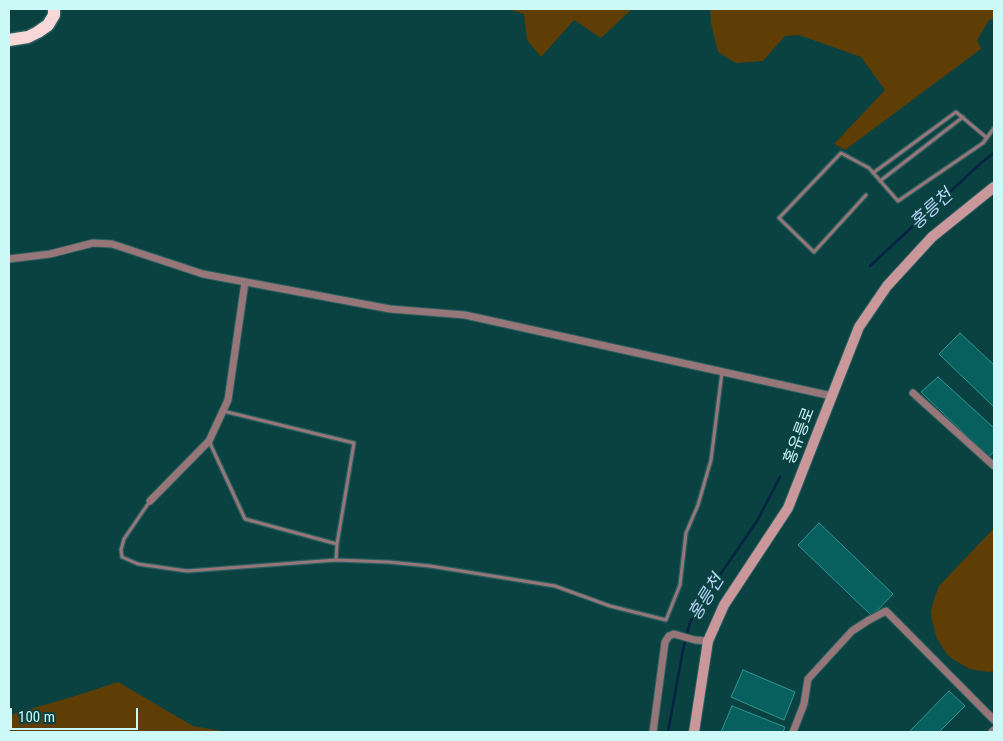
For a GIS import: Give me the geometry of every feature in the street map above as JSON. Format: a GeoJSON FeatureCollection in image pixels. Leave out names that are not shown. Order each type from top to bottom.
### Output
{"type":"FeatureCollection","features":[{"type":"Feature","properties":{"kind":"highway"},"geometry":{"type":"LineString","coordinates":[[9,40],[28,37],[38,32],[48,25],[54,15],[54,9]]}},
{"type":"Feature","properties":{"kind":"street","name":"홍유릉로"},"geometry":{"type":"LineString","coordinates":[[694,732],[708,641],[724,605],[788,508],[827,395],[859,327],[887,286],[932,237],[994,187]]}},
{"type":"Feature","properties":{"kind":"street"},"geometry":{"type":"LineString","coordinates":[[9,259],[50,254],[93,243],[112,244],[203,274],[390,309],[465,315],[827,395]]}},
{"type":"Feature","properties":{"kind":"street"},"geometry":{"type":"LineString","coordinates":[[150,501],[209,441],[228,400],[246,282]]}},
{"type":"Feature","properties":{"kind":"street"},"geometry":{"type":"LineString","coordinates":[[913,393],[994,466]]}},
{"type":"Feature","properties":{"kind":"street"},"geometry":{"type":"LineString","coordinates":[[793,732],[804,704],[808,679],[852,632],[886,611],[994,720]]}},
{"type":"Feature","properties":{"kind":"street"},"geometry":{"type":"LineString","coordinates":[[653,732],[665,642],[671,635],[708,641]]}},
{"type":"Feature","properties":{"kind":"lane"},"geometry":{"type":"LineString","coordinates":[[873,173],[956,112],[987,138]]}},
{"type":"Feature","properties":{"kind":"lane"},"geometry":{"type":"LineString","coordinates":[[880,180],[963,117]]}},
{"type":"Feature","properties":{"kind":"lane"},"geometry":{"type":"LineString","coordinates":[[866,195],[814,252],[780,218],[841,154],[869,168],[898,201],[983,143],[994,128]]}},
{"type":"Feature","properties":{"kind":"lane"},"geometry":{"type":"LineString","coordinates":[[150,501],[124,539],[121,550],[122,557],[138,564],[187,571],[336,560],[430,566],[555,586],[610,606],[666,620],[680,586],[686,532],[698,506],[711,460],[722,372]]}},
{"type":"Feature","properties":{"kind":"lane"},"geometry":{"type":"LineString","coordinates":[[223,411],[354,444],[336,560]]}},
{"type":"Feature","properties":{"kind":"lane"},"geometry":{"type":"LineString","coordinates":[[209,441],[245,519],[337,544]]}},
{"type":"Feature","properties":{"kind":"shaded area"},"geometry":{"type":"Polygon","coordinates":[[[508,9],[632,9],[601,38],[574,20],[541,57],[527,40],[524,14],[508,9]]]}},
{"type":"Feature","properties":{"kind":"shaded area"},"geometry":{"type":"Polygon","coordinates":[[[710,9],[994,9],[994,19],[989,20],[977,40],[981,49],[845,150],[834,144],[885,90],[861,57],[799,35],[785,36],[763,61],[736,63],[718,52],[711,23],[710,9]]]}},
{"type":"Feature","properties":{"kind":"shaded area"},"geometry":{"type":"Polygon","coordinates":[[[994,528],[994,671],[988,672],[970,669],[947,654],[937,639],[931,612],[939,586],[994,528]]]}},
{"type":"Feature","properties":{"kind":"shaded area"},"geometry":{"type":"Polygon","coordinates":[[[118,682],[193,726],[226,732],[9,732],[9,715],[118,682]]]}},
{"type":"Feature","properties":{"kind":"building"},"geometry":{"type":"Polygon","coordinates":[[[960,333],[994,365],[994,407],[939,354],[960,333]]]}},
{"type":"Feature","properties":{"kind":"building"},"geometry":{"type":"Polygon","coordinates":[[[938,377],[994,428],[994,451],[989,457],[921,392],[938,377]]]}},
{"type":"Feature","properties":{"kind":"building"},"geometry":{"type":"Polygon","coordinates":[[[819,523],[893,594],[872,616],[798,545],[819,523]]]}},
{"type":"Feature","properties":{"kind":"building"},"geometry":{"type":"Polygon","coordinates":[[[743,670],[795,692],[784,720],[731,697],[743,670]]]}},
{"type":"Feature","properties":{"kind":"building"},"geometry":{"type":"Polygon","coordinates":[[[949,691],[965,706],[939,732],[909,732],[949,691]]]}},
{"type":"Feature","properties":{"kind":"building"},"geometry":{"type":"Polygon","coordinates":[[[732,706],[785,727],[783,732],[721,732],[732,706]]]}},
{"type":"Feature","properties":{"kind":"waterway","name":"홍릉천"},"geometry":{"type":"LineString","coordinates":[[870,266],[994,153]]}},
{"type":"Feature","properties":{"kind":"waterway","name":"홍릉천"},"geometry":{"type":"LineString","coordinates":[[668,732],[690,622],[757,521],[780,477]]}}]}
